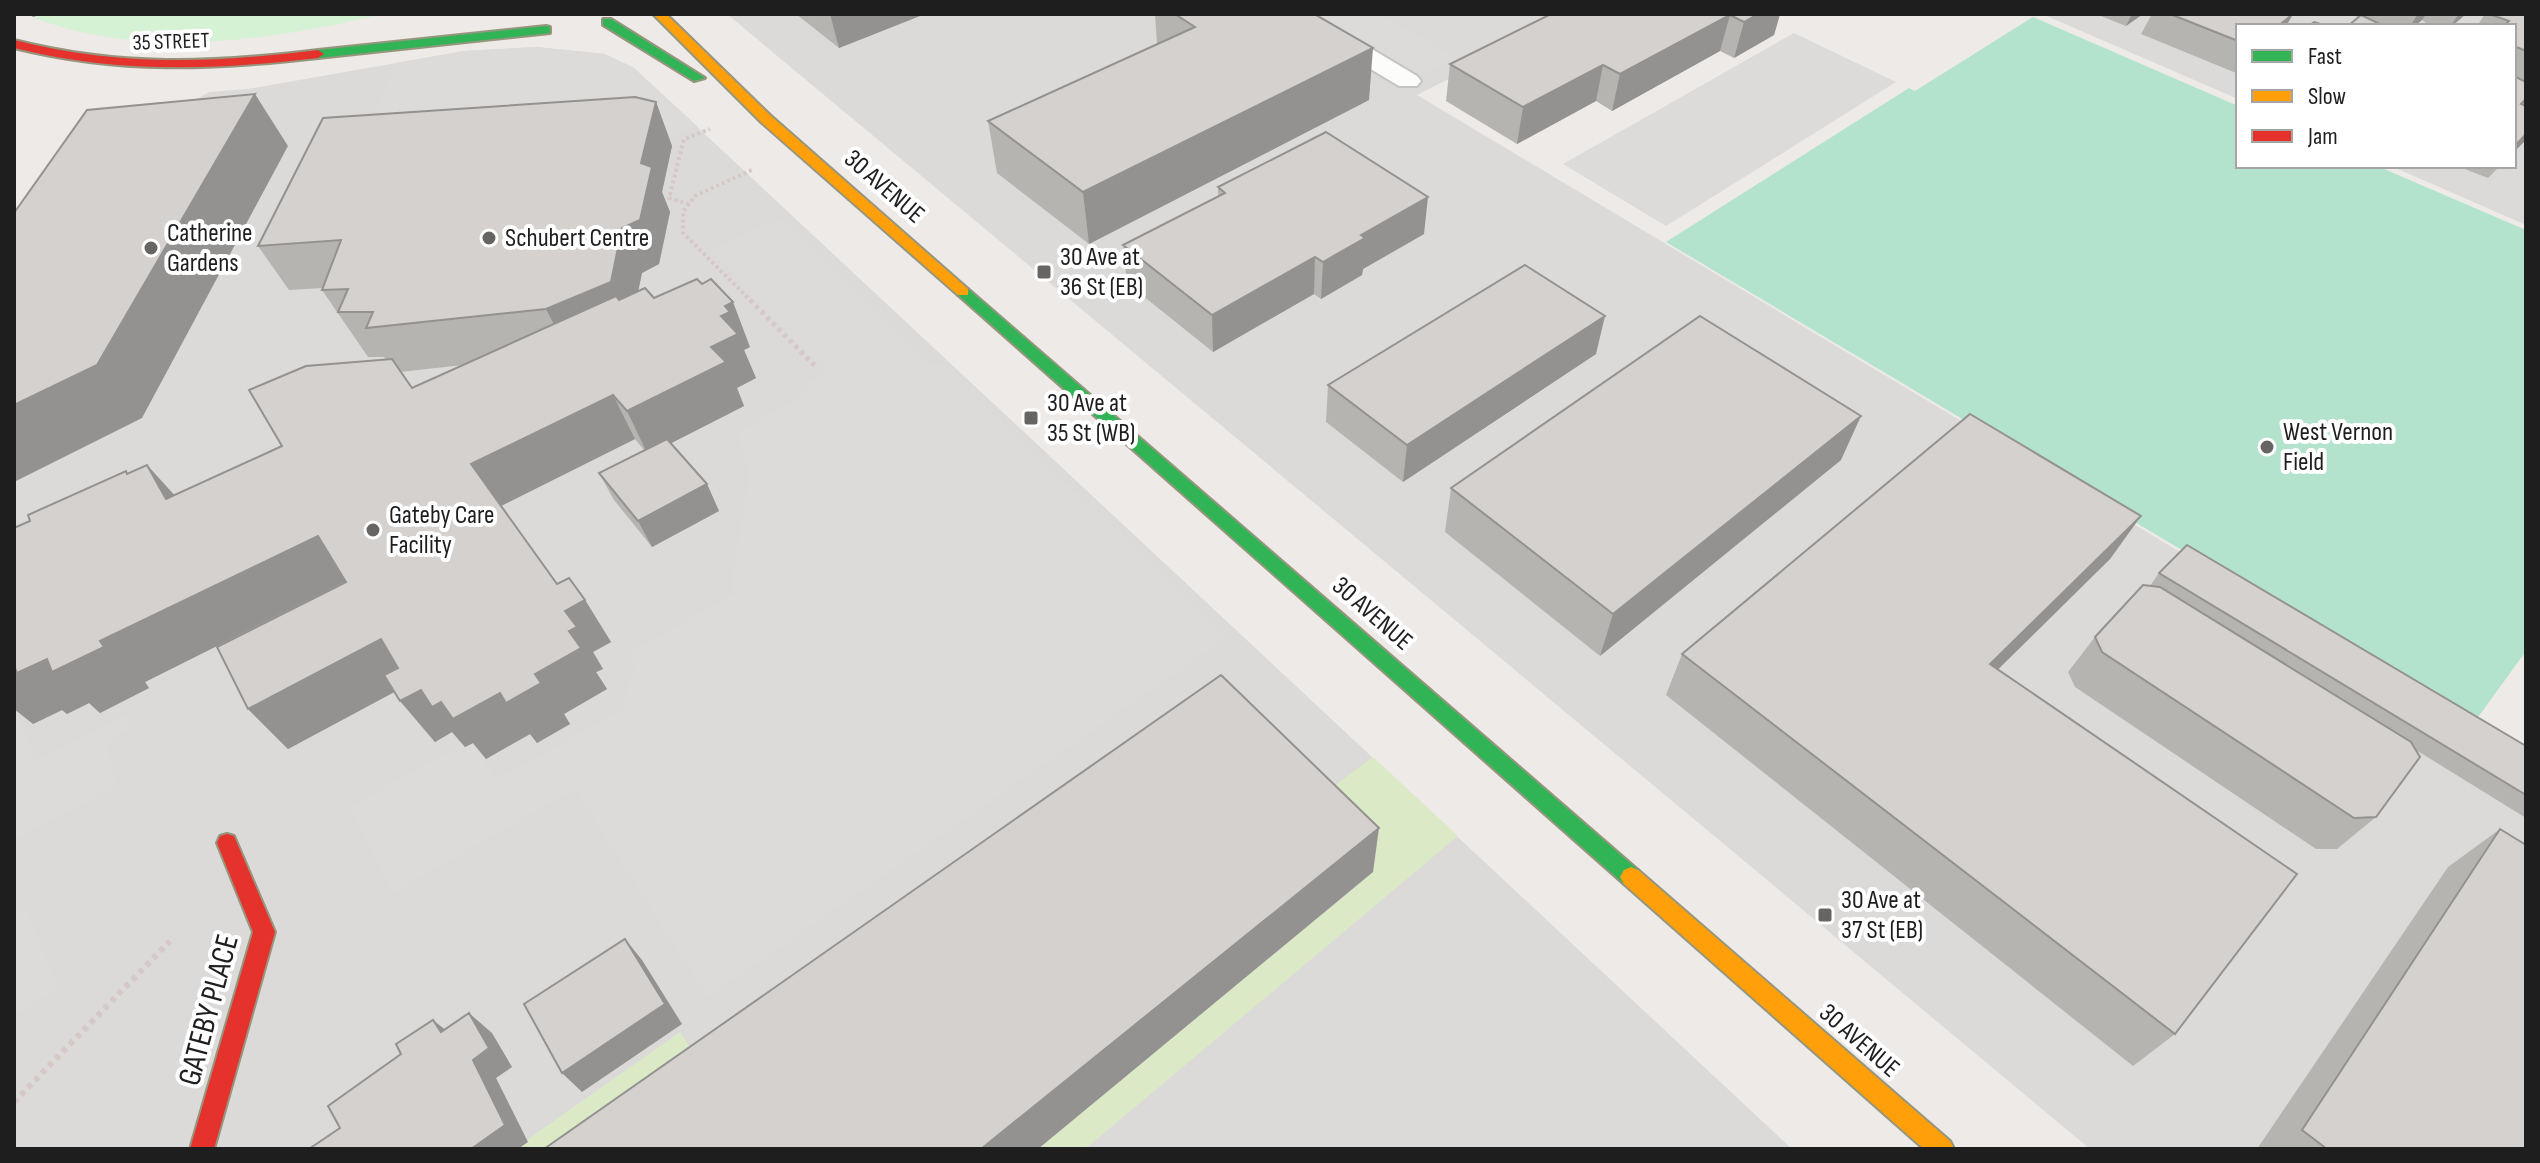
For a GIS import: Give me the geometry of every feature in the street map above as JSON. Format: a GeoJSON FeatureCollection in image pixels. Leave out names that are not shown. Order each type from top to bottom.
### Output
{"type":"FeatureCollection","features":[{"type":"Feature","properties":{"kind":"street"},"geometry":{"type":"LineString","coordinates":[[513,14],[521,23],[546,30]]}},
{"type":"Feature","properties":{"kind":"street","name":"30 AVENUE"},"geometry":{"type":"LineString","coordinates":[[659,14],[766,119],[1942,1149]]}},
{"type":"Feature","properties":{"kind":"street","name":"35 STREET"},"geometry":{"type":"LineString","coordinates":[[14,44],[46,56],[120,68],[190,68],[577,28],[615,18]]}},
{"type":"Feature","properties":{"kind":"street","name":"30 AVENUE"},"geometry":{"type":"LineString","coordinates":[[615,18],[766,119]]}},
{"type":"Feature","properties":{"kind":"street","name":"35 STREET"},"geometry":{"type":"LineString","coordinates":[[331,52],[421,25]]}},
{"type":"Feature","properties":{"kind":"street","name":"GATEBY PLACE"},"geometry":{"type":"LineString","coordinates":[[202,1149],[264,932],[227,843]]}},
{"type":"Feature","properties":{"kind":"lane"},"geometry":{"type":"LineString","coordinates":[[1296,14],[1408,81]]}},
{"type":"Feature","properties":{"kind":"path"},"geometry":{"type":"LineString","coordinates":[[689,205],[669,198],[684,139],[711,128]]}},
{"type":"Feature","properties":{"kind":"path"},"geometry":{"type":"LineString","coordinates":[[755,169],[695,196],[683,212],[683,233],[816,367]]}},
{"type":"Feature","properties":{"kind":"path"},"geometry":{"type":"LineString","coordinates":[[14,1102],[170,941]]}},
{"type":"Feature","properties":{"kind":"shaded area"},"geometry":{"type":"Polygon","coordinates":[[[727,14],[1576,14],[1417,95],[2526,759],[2526,1149],[2090,1149],[727,14]]]}},
{"type":"Feature","properties":{"kind":"shaded area"},"geometry":{"type":"Polygon","coordinates":[[[1319,14],[1379,14],[1456,58],[1422,75],[1319,14]]]}},
{"type":"Feature","properties":{"kind":"shaded area"},"geometry":{"type":"Polygon","coordinates":[[[2042,14],[2526,14],[2526,225],[2396,168],[2516,168],[2516,24],[2236,24],[2236,98],[2042,14]]]}},
{"type":"Feature","properties":{"kind":"shaded area"},"geometry":{"type":"Polygon","coordinates":[[[1794,33],[1896,82],[1666,226],[1563,164],[1794,33]]]}},
{"type":"Feature","properties":{"kind":"shaded area"},"geometry":{"type":"Polygon","coordinates":[[[536,47],[605,54],[634,68],[1792,1149],[14,1149],[14,270],[114,149],[209,92],[248,89],[464,51],[536,47]]]}},
{"type":"Feature","properties":{"kind":"shaded area"},"geometry":{"type":"Polygon","coordinates":[[[536,47],[605,54],[634,68],[697,126],[674,135],[355,157],[396,63],[464,51],[536,47]]]}},
{"type":"Feature","properties":{"kind":"shaded area"},"geometry":{"type":"Polygon","coordinates":[[[780,219],[931,365],[939,362],[1228,636],[708,997],[575,788],[394,892],[350,807],[463,744],[465,747],[471,744],[494,777],[512,772],[622,709],[635,668],[632,652],[734,594],[733,571],[750,476],[738,432],[802,397],[809,383],[827,372],[710,250],[780,219]]]}},
{"type":"Feature","properties":{"kind":"shaded area"},"geometry":{"type":"Polygon","coordinates":[[[16,711],[37,759],[126,716],[132,727],[106,741],[117,785],[14,840],[16,711]]]}},
{"type":"Feature","properties":{"kind":"shaded area"},"geometry":{"type":"Polygon","coordinates":[[[27,909],[58,989],[14,1015],[14,916],[27,909]]]}},
{"type":"Feature","properties":{"kind":"green space"},"geometry":{"type":"Polygon","coordinates":[[[46,14],[384,14],[236,40],[161,42],[79,32],[33,18],[46,14]]]}},
{"type":"Feature","properties":{"kind":"green space","name":"West Vernon Field"},"geometry":{"type":"Polygon","coordinates":[[[2033,17],[2236,105],[2236,168],[2382,168],[2526,230],[2526,651],[2473,724],[1666,242],[1909,88],[1915,91],[2033,17]]]}},
{"type":"Feature","properties":{"kind":"green space"},"geometry":{"type":"Polygon","coordinates":[[[1373,757],[1458,836],[1085,1149],[1038,1149],[1373,872],[1307,806],[1373,757]]]}},
{"type":"Feature","properties":{"kind":"green space"},"geometry":{"type":"Polygon","coordinates":[[[680,1032],[692,1051],[553,1149],[514,1149],[680,1032]]]}},
{"type":"Feature","properties":{"kind":"building"},"geometry":{"type":"Polygon","coordinates":[[[1175,14],[1314,14],[1373,48],[1083,192],[988,121],[1195,27],[1175,14]]]}},
{"type":"Feature","properties":{"kind":"building"},"geometry":{"type":"Polygon","coordinates":[[[1551,14],[1758,14],[1744,22],[1730,15],[1620,74],[1603,65],[1523,107],[1450,64],[1551,14]]]}},
{"type":"Feature","properties":{"kind":"building"},"geometry":{"type":"Polygon","coordinates":[[[2170,14],[2293,14],[2280,24],[2236,24],[2236,40],[2170,14]]]}},
{"type":"Feature","properties":{"kind":"building"},"geometry":{"type":"Polygon","coordinates":[[[2489,14],[2526,14],[2526,51],[2516,47],[2516,24],[2506,24],[2509,21],[2489,14]]]}},
{"type":"Feature","properties":{"kind":"building"},"geometry":{"type":"Polygon","coordinates":[[[2361,15],[2380,24],[2350,24],[2361,15]]]}},
{"type":"Feature","properties":{"kind":"building"},"geometry":{"type":"Polygon","coordinates":[[[2516,77],[2526,82],[2526,99],[2521,104],[2526,106],[2526,134],[2516,145],[2516,77]]]}},
{"type":"Feature","properties":{"kind":"building"},"geometry":{"type":"Polygon","coordinates":[[[255,94],[97,365],[14,405],[14,213],[87,110],[255,94]]]}},
{"type":"Feature","properties":{"kind":"building","name":"Schubert Centre"},"geometry":{"type":"Polygon","coordinates":[[[635,97],[656,102],[641,163],[652,167],[640,220],[622,228],[611,282],[546,309],[366,328],[373,312],[338,312],[348,289],[322,290],[341,240],[258,246],[323,118],[635,97]]]}},
{"type":"Feature","properties":{"kind":"building"},"geometry":{"type":"Polygon","coordinates":[[[1326,132],[1428,197],[1361,235],[1365,238],[1323,262],[1315,257],[1212,315],[1123,245],[1225,193],[1218,187],[1326,132]]]}},
{"type":"Feature","properties":{"kind":"building"},"geometry":{"type":"Polygon","coordinates":[[[1525,265],[1605,316],[1407,445],[1328,385],[1525,265]]]}},
{"type":"Feature","properties":{"kind":"building","name":"Gateby Care Facility"},"geometry":{"type":"Polygon","coordinates":[[[697,279],[702,284],[711,279],[733,302],[725,306],[730,312],[721,316],[738,334],[711,347],[726,362],[627,411],[613,395],[471,464],[557,584],[569,578],[585,600],[565,611],[577,627],[569,631],[581,648],[535,674],[541,683],[506,703],[500,693],[453,719],[441,702],[432,707],[421,690],[400,701],[384,675],[398,668],[381,639],[248,709],[217,647],[346,582],[318,536],[100,641],[104,647],[52,672],[47,659],[17,673],[14,668],[14,528],[30,521],[28,515],[126,471],[127,474],[147,465],[166,499],[282,446],[249,390],[306,366],[392,359],[412,388],[616,296],[619,300],[645,288],[654,298],[697,279]]]}},
{"type":"Feature","properties":{"kind":"building"},"geometry":{"type":"Polygon","coordinates":[[[1700,316],[1861,416],[1613,614],[1451,488],[1700,316]]]}},
{"type":"Feature","properties":{"kind":"building"},"geometry":{"type":"Polygon","coordinates":[[[1970,414],[2141,516],[1990,664],[2297,874],[2175,1034],[1682,654],[1970,414]]]}},
{"type":"Feature","properties":{"kind":"building"},"geometry":{"type":"Polygon","coordinates":[[[667,439],[707,484],[638,521],[599,473],[667,439]]]}},
{"type":"Feature","properties":{"kind":"building"},"geometry":{"type":"Polygon","coordinates":[[[2187,545],[2526,746],[2526,795],[2159,573],[2187,545]]]}},
{"type":"Feature","properties":{"kind":"building"},"geometry":{"type":"Polygon","coordinates":[[[2143,585],[2160,587],[2411,742],[2420,757],[2376,817],[2354,818],[2102,652],[2095,637],[2143,585]]]}},
{"type":"Feature","properties":{"kind":"building"},"geometry":{"type":"Polygon","coordinates":[[[1221,675],[1379,828],[981,1149],[544,1149],[1221,675]]]}},
{"type":"Feature","properties":{"kind":"building"},"geometry":{"type":"Polygon","coordinates":[[[2500,829],[2526,845],[2526,1149],[2327,1149],[2302,1130],[2500,829]]]}},
{"type":"Feature","properties":{"kind":"building"},"geometry":{"type":"Polygon","coordinates":[[[625,939],[665,1004],[562,1073],[524,1004],[625,939]]]}},
{"type":"Feature","properties":{"kind":"building"},"geometry":{"type":"Polygon","coordinates":[[[469,1013],[489,1048],[473,1060],[505,1125],[471,1149],[309,1149],[340,1128],[328,1106],[401,1054],[396,1044],[433,1020],[441,1032],[469,1013]]]}},
{"type":"Feature","properties":{"kind":"traffic: fast"},"geometry":{"type":"LineString","coordinates":[[607,22],[699,78]]}},
{"type":"Feature","properties":{"kind":"traffic: fast"},"geometry":{"type":"LineString","coordinates":[[318,54],[546,30]]}},
{"type":"Feature","properties":{"kind":"traffic: fast"},"geometry":{"type":"LineString","coordinates":[[963,292],[1631,877]]}},
{"type":"Feature","properties":{"kind":"traffic: slow"},"geometry":{"type":"LineString","coordinates":[[659,14],[766,119],[963,292]]}},
{"type":"Feature","properties":{"kind":"traffic: slow"},"geometry":{"type":"LineString","coordinates":[[1631,877],[1942,1149]]}},
{"type":"Feature","properties":{"kind":"traffic: jam"},"geometry":{"type":"LineString","coordinates":[[14,44],[91,60],[166,66],[318,54]]}},
{"type":"Feature","properties":{"kind":"traffic: jam"},"geometry":{"type":"LineString","coordinates":[[202,1149],[264,932],[227,843]]}},
{"type":"Feature","properties":{"kind":"place","name":"Schubert Centre"},"geometry":{"type":"Point","coordinates":[489,238]}},
{"type":"Feature","properties":{"kind":"place","name":"Catherine Gardens"},"geometry":{"type":"Point","coordinates":[151,248]}},
{"type":"Feature","properties":{"kind":"place","name":"30 Ave at 36 St (EB)"},"geometry":{"type":"Point","coordinates":[1044,272]}},
{"type":"Feature","properties":{"kind":"place","name":"30 Ave at 35 St (WB)"},"geometry":{"type":"Point","coordinates":[1031,418]}},
{"type":"Feature","properties":{"kind":"place","name":"West Vernon Field"},"geometry":{"type":"Point","coordinates":[2267,447]}},
{"type":"Feature","properties":{"kind":"place","name":"Gateby Care Facility"},"geometry":{"type":"Point","coordinates":[373,530]}},
{"type":"Feature","properties":{"kind":"place","name":"30 Ave at 37 St (EB)"},"geometry":{"type":"Point","coordinates":[1825,915]}}]}
